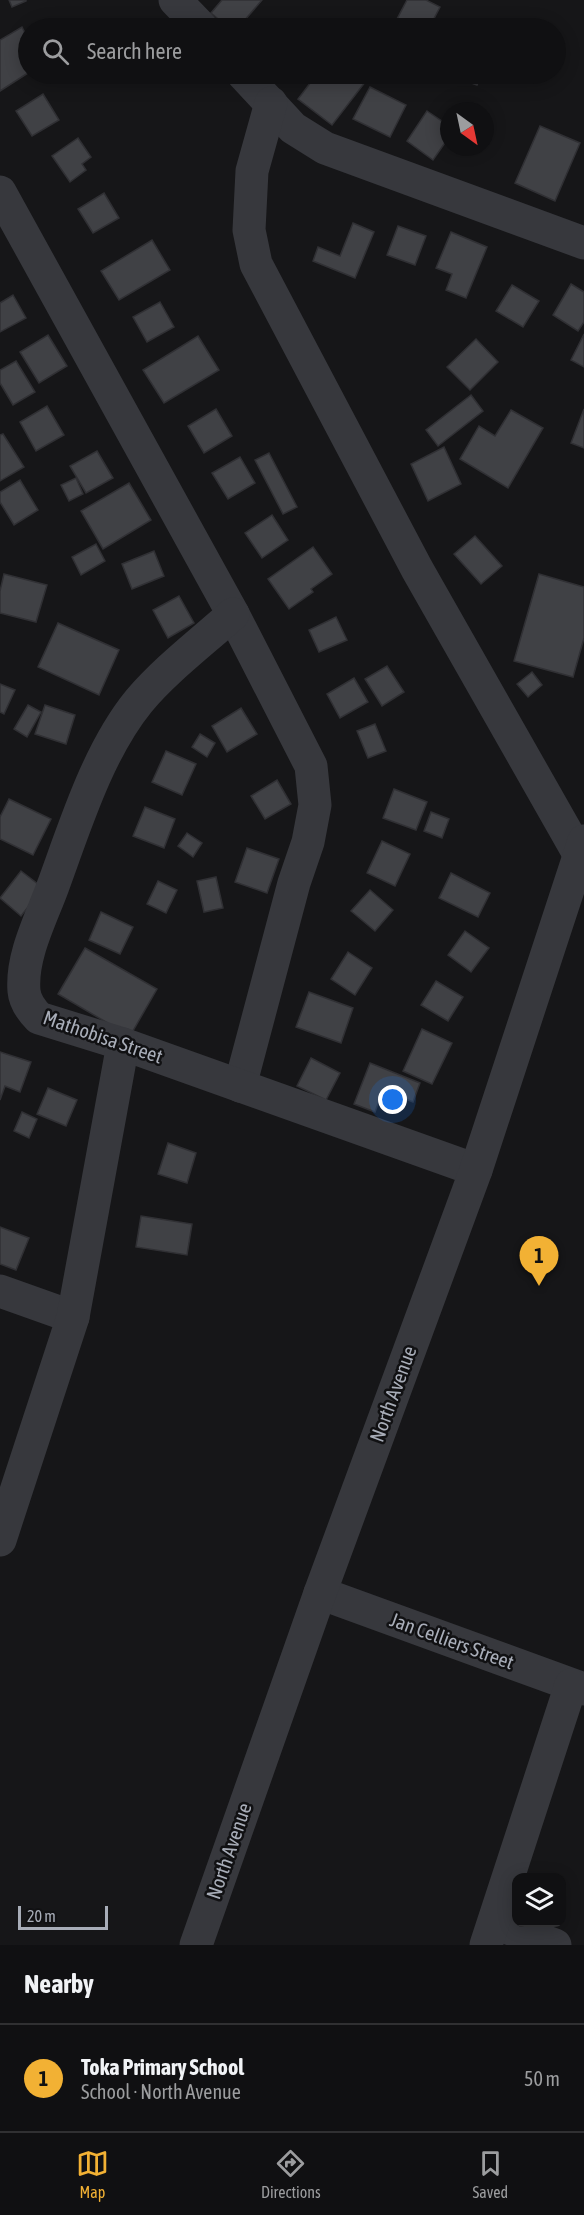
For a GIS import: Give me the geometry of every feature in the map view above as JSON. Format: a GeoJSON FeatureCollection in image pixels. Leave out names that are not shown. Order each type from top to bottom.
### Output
{"type":"FeatureCollection","features":[{"type":"Feature","properties":{"kind":"street"},"geometry":{"type":"LineString","coordinates":[[175,0],[192,18]]}},
{"type":"Feature","properties":{"kind":"street"},"geometry":{"type":"LineString","coordinates":[[253,84],[293,128],[326,148],[584,243]]}},
{"type":"Feature","properties":{"kind":"street"},"geometry":{"type":"LineString","coordinates":[[271,103],[252,171],[249,230],[255,264],[417,569],[582,847]]}},
{"type":"Feature","properties":{"kind":"street"},"geometry":{"type":"LineString","coordinates":[[0,192],[233,614],[311,766],[315,805],[308,842],[294,883],[240,1086]]}},
{"type":"Feature","properties":{"kind":"street","name":"Mathobisa Street"},"geometry":{"type":"LineString","coordinates":[[233,614],[139,701],[111,746],[86,797],[28,954],[24,993],[30,1008],[39,1018],[123,1044],[476,1170]]}},
{"type":"Feature","properties":{"kind":"street","name":"North Avenue"},"geometry":{"type":"LineString","coordinates":[[196,1945],[320,1593],[476,1170],[582,847]]}},
{"type":"Feature","properties":{"kind":"street"},"geometry":{"type":"LineString","coordinates":[[0,1540],[73,1317],[123,1044]]}},
{"type":"Feature","properties":{"kind":"street"},"geometry":{"type":"LineString","coordinates":[[0,1292],[73,1317]]}},
{"type":"Feature","properties":{"kind":"street","name":"Jan Celliers Street"},"geometry":{"type":"LineString","coordinates":[[320,1593],[578,1687]]}},
{"type":"Feature","properties":{"kind":"street"},"geometry":{"type":"LineString","coordinates":[[555,1945],[490,1934],[578,1687]]}},
{"type":"Feature","properties":{"kind":"building"},"geometry":{"type":"Polygon","coordinates":[[[9,0],[26,0],[26,1],[12,7],[9,0]]]}},
{"type":"Feature","properties":{"kind":"building"},"geometry":{"type":"Polygon","coordinates":[[[222,0],[262,0],[247,18],[217,18],[211,13],[222,0]]]}},
{"type":"Feature","properties":{"kind":"building"},"geometry":{"type":"Polygon","coordinates":[[[407,0],[426,0],[440,7],[434,18],[398,18],[407,0]]]}},
{"type":"Feature","properties":{"kind":"building"},"geometry":{"type":"Polygon","coordinates":[[[18,29],[18,79],[0,91],[0,40],[18,29]]]}},
{"type":"Feature","properties":{"kind":"building"},"geometry":{"type":"Polygon","coordinates":[[[309,84],[364,84],[332,125],[298,99],[309,84]]]}},
{"type":"Feature","properties":{"kind":"building"},"geometry":{"type":"Polygon","coordinates":[[[370,87],[406,105],[390,137],[353,119],[370,87]]]}},
{"type":"Feature","properties":{"kind":"building"},"geometry":{"type":"Polygon","coordinates":[[[43,94],[59,120],[32,136],[16,111],[43,94]]]}},
{"type":"Feature","properties":{"kind":"building"},"geometry":{"type":"Polygon","coordinates":[[[427,111],[440,120],[440,150],[433,160],[407,141],[427,111]]]}},
{"type":"Feature","properties":{"kind":"building"},"geometry":{"type":"Polygon","coordinates":[[[540,126],[580,143],[555,201],[515,183],[540,126]]]}},
{"type":"Feature","properties":{"kind":"building"},"geometry":{"type":"Polygon","coordinates":[[[78,138],[91,157],[82,164],[86,170],[70,182],[52,156],[78,138]]]}},
{"type":"Feature","properties":{"kind":"building"},"geometry":{"type":"Polygon","coordinates":[[[104,193],[119,218],[93,233],[78,209],[104,193]]]}},
{"type":"Feature","properties":{"kind":"building"},"geometry":{"type":"Polygon","coordinates":[[[353,223],[374,232],[355,278],[313,261],[318,247],[340,256],[353,223]]]}},
{"type":"Feature","properties":{"kind":"building"},"geometry":{"type":"Polygon","coordinates":[[[398,226],[426,236],[415,265],[387,255],[398,226]]]}},
{"type":"Feature","properties":{"kind":"building"},"geometry":{"type":"Polygon","coordinates":[[[451,232],[487,247],[466,298],[446,290],[452,274],[436,268],[451,232]]]}},
{"type":"Feature","properties":{"kind":"building"},"geometry":{"type":"Polygon","coordinates":[[[152,240],[170,270],[119,300],[101,271],[152,240]]]}},
{"type":"Feature","properties":{"kind":"building"},"geometry":{"type":"Polygon","coordinates":[[[571,284],[584,292],[584,322],[578,331],[553,315],[571,284]]]}},
{"type":"Feature","properties":{"kind":"building"},"geometry":{"type":"Polygon","coordinates":[[[512,285],[539,301],[523,327],[496,311],[512,285]]]}},
{"type":"Feature","properties":{"kind":"building"},"geometry":{"type":"Polygon","coordinates":[[[13,295],[26,318],[0,332],[0,303],[13,295]]]}},
{"type":"Feature","properties":{"kind":"building"},"geometry":{"type":"Polygon","coordinates":[[[160,302],[174,327],[147,342],[133,317],[160,302]]]}},
{"type":"Feature","properties":{"kind":"building"},"geometry":{"type":"Polygon","coordinates":[[[584,334],[584,367],[571,360],[584,334]]]}},
{"type":"Feature","properties":{"kind":"building"},"geometry":{"type":"Polygon","coordinates":[[[48,335],[67,366],[39,383],[20,352],[48,335]]]}},
{"type":"Feature","properties":{"kind":"building"},"geometry":{"type":"Polygon","coordinates":[[[198,336],[219,370],[164,403],[143,370],[198,336]]]}},
{"type":"Feature","properties":{"kind":"building"},"geometry":{"type":"Polygon","coordinates":[[[476,339],[498,362],[470,390],[447,367],[476,339]]]}},
{"type":"Feature","properties":{"kind":"building"},"geometry":{"type":"Polygon","coordinates":[[[16,361],[35,392],[13,405],[0,383],[0,370],[16,361]]]}},
{"type":"Feature","properties":{"kind":"building"},"geometry":{"type":"Polygon","coordinates":[[[471,395],[483,411],[438,446],[426,430],[471,395]]]}},
{"type":"Feature","properties":{"kind":"building"},"geometry":{"type":"Polygon","coordinates":[[[47,406],[64,435],[36,451],[20,422],[47,406]]]}},
{"type":"Feature","properties":{"kind":"building"},"geometry":{"type":"Polygon","coordinates":[[[216,409],[232,436],[204,453],[188,426],[216,409]]]}},
{"type":"Feature","properties":{"kind":"building"},"geometry":{"type":"Polygon","coordinates":[[[584,409],[584,448],[571,443],[584,409]]]}},
{"type":"Feature","properties":{"kind":"building"},"geometry":{"type":"Polygon","coordinates":[[[511,410],[543,428],[508,488],[460,459],[479,426],[495,436],[511,410]]]}},
{"type":"Feature","properties":{"kind":"building"},"geometry":{"type":"Polygon","coordinates":[[[3,434],[24,467],[0,481],[0,435],[3,434]]]}},
{"type":"Feature","properties":{"kind":"building"},"geometry":{"type":"Polygon","coordinates":[[[444,447],[461,484],[428,501],[411,464],[444,447]]]}},
{"type":"Feature","properties":{"kind":"building"},"geometry":{"type":"Polygon","coordinates":[[[97,451],[113,478],[86,493],[70,466],[97,451]]]}},
{"type":"Feature","properties":{"kind":"building"},"geometry":{"type":"Polygon","coordinates":[[[269,453],[297,507],[283,514],[255,460],[269,453]]]}},
{"type":"Feature","properties":{"kind":"building"},"geometry":{"type":"Polygon","coordinates":[[[240,457],[255,483],[228,499],[212,473],[240,457]]]}},
{"type":"Feature","properties":{"kind":"building"},"geometry":{"type":"Polygon","coordinates":[[[76,478],[83,494],[69,501],[61,485],[76,478]]]}},
{"type":"Feature","properties":{"kind":"building"},"geometry":{"type":"Polygon","coordinates":[[[20,480],[38,510],[14,525],[0,502],[0,492],[20,480]]]}},
{"type":"Feature","properties":{"kind":"building"},"geometry":{"type":"Polygon","coordinates":[[[129,483],[151,520],[103,549],[81,511],[129,483]]]}},
{"type":"Feature","properties":{"kind":"building"},"geometry":{"type":"Polygon","coordinates":[[[272,515],[288,540],[262,558],[245,533],[272,515]]]}},
{"type":"Feature","properties":{"kind":"building"},"geometry":{"type":"Polygon","coordinates":[[[475,536],[502,566],[481,584],[454,554],[475,536]]]}},
{"type":"Feature","properties":{"kind":"building"},"geometry":{"type":"Polygon","coordinates":[[[96,544],[105,561],[81,575],[72,557],[96,544]]]}},
{"type":"Feature","properties":{"kind":"building"},"geometry":{"type":"Polygon","coordinates":[[[313,547],[332,574],[311,589],[313,592],[289,609],[268,579],[313,547]]]}},
{"type":"Feature","properties":{"kind":"building"},"geometry":{"type":"Polygon","coordinates":[[[154,551],[164,576],[132,589],[122,564],[154,551]]]}},
{"type":"Feature","properties":{"kind":"building"},"geometry":{"type":"Polygon","coordinates":[[[4,574],[47,585],[36,622],[0,613],[0,591],[4,574]]]}},
{"type":"Feature","properties":{"kind":"building"},"geometry":{"type":"Polygon","coordinates":[[[539,574],[584,587],[584,638],[573,677],[514,661],[539,574]]]}},
{"type":"Feature","properties":{"kind":"building"},"geometry":{"type":"Polygon","coordinates":[[[179,596],[194,623],[168,638],[153,610],[179,596]]]}},
{"type":"Feature","properties":{"kind":"building"},"geometry":{"type":"Polygon","coordinates":[[[336,617],[347,640],[319,652],[309,630],[336,617]]]}},
{"type":"Feature","properties":{"kind":"building"},"geometry":{"type":"Polygon","coordinates":[[[58,623],[119,650],[99,695],[38,667],[58,623]]]}},
{"type":"Feature","properties":{"kind":"building"},"geometry":{"type":"Polygon","coordinates":[[[387,666],[404,692],[382,706],[365,679],[387,666]]]}},
{"type":"Feature","properties":{"kind":"building"},"geometry":{"type":"Polygon","coordinates":[[[532,672],[542,685],[528,697],[517,684],[532,672]]]}},
{"type":"Feature","properties":{"kind":"building"},"geometry":{"type":"Polygon","coordinates":[[[354,678],[368,702],[340,718],[327,694],[354,678]]]}},
{"type":"Feature","properties":{"kind":"building"},"geometry":{"type":"Polygon","coordinates":[[[0,684],[15,690],[4,714],[0,712],[0,684]]]}},
{"type":"Feature","properties":{"kind":"building"},"geometry":{"type":"Polygon","coordinates":[[[28,705],[41,712],[27,737],[14,729],[28,705]]]}},
{"type":"Feature","properties":{"kind":"building"},"geometry":{"type":"Polygon","coordinates":[[[45,705],[75,715],[66,744],[35,734],[45,705]]]}},
{"type":"Feature","properties":{"kind":"building"},"geometry":{"type":"Polygon","coordinates":[[[241,708],[257,734],[227,752],[212,726],[241,708]]]}},
{"type":"Feature","properties":{"kind":"building"},"geometry":{"type":"Polygon","coordinates":[[[375,724],[386,751],[368,758],[357,731],[375,724]]]}},
{"type":"Feature","properties":{"kind":"building"},"geometry":{"type":"Polygon","coordinates":[[[200,734],[215,743],[207,757],[192,747],[200,734]]]}},
{"type":"Feature","properties":{"kind":"building"},"geometry":{"type":"Polygon","coordinates":[[[166,751],[196,764],[182,795],[152,782],[166,751]]]}},
{"type":"Feature","properties":{"kind":"building"},"geometry":{"type":"Polygon","coordinates":[[[277,780],[291,804],[265,819],[251,796],[277,780]]]}},
{"type":"Feature","properties":{"kind":"building"},"geometry":{"type":"Polygon","coordinates":[[[394,789],[427,802],[416,830],[383,818],[394,789]]]}},
{"type":"Feature","properties":{"kind":"building"},"geometry":{"type":"Polygon","coordinates":[[[9,799],[51,819],[33,855],[0,839],[0,817],[9,799]]]}},
{"type":"Feature","properties":{"kind":"building"},"geometry":{"type":"Polygon","coordinates":[[[145,807],[175,819],[164,848],[133,836],[145,807]]]}},
{"type":"Feature","properties":{"kind":"building"},"geometry":{"type":"Polygon","coordinates":[[[431,812],[449,819],[442,838],[424,831],[431,812]]]}},
{"type":"Feature","properties":{"kind":"building"},"geometry":{"type":"Polygon","coordinates":[[[187,833],[202,843],[193,857],[178,846],[187,833]]]}},
{"type":"Feature","properties":{"kind":"building"},"geometry":{"type":"Polygon","coordinates":[[[382,841],[410,854],[395,886],[367,873],[382,841]]]}},
{"type":"Feature","properties":{"kind":"building"},"geometry":{"type":"Polygon","coordinates":[[[247,848],[279,859],[267,893],[235,882],[247,848]]]}},
{"type":"Feature","properties":{"kind":"building"},"geometry":{"type":"Polygon","coordinates":[[[21,871],[43,888],[21,916],[0,898],[21,871]]]}},
{"type":"Feature","properties":{"kind":"building"},"geometry":{"type":"Polygon","coordinates":[[[451,873],[490,893],[478,917],[439,898],[451,873]]]}},
{"type":"Feature","properties":{"kind":"building"},"geometry":{"type":"Polygon","coordinates":[[[216,877],[223,908],[204,912],[197,881],[216,877]]]}},
{"type":"Feature","properties":{"kind":"building"},"geometry":{"type":"Polygon","coordinates":[[[158,881],[177,890],[166,913],[147,904],[158,881]]]}},
{"type":"Feature","properties":{"kind":"building"},"geometry":{"type":"Polygon","coordinates":[[[370,890],[393,910],[375,931],[351,911],[370,890]]]}},
{"type":"Feature","properties":{"kind":"building"},"geometry":{"type":"Polygon","coordinates":[[[101,912],[133,927],[120,954],[89,940],[101,912]]]}},
{"type":"Feature","properties":{"kind":"building"},"geometry":{"type":"Polygon","coordinates":[[[465,931],[489,948],[471,972],[448,955],[465,931]]]}},
{"type":"Feature","properties":{"kind":"building"},"geometry":{"type":"Polygon","coordinates":[[[85,948],[157,989],[130,1036],[58,994],[85,948]]]}},
{"type":"Feature","properties":{"kind":"building"},"geometry":{"type":"Polygon","coordinates":[[[348,952],[372,968],[355,995],[331,979],[348,952]]]}},
{"type":"Feature","properties":{"kind":"building"},"geometry":{"type":"Polygon","coordinates":[[[436,981],[463,997],[448,1021],[421,1005],[436,981]]]}},
{"type":"Feature","properties":{"kind":"building"},"geometry":{"type":"Polygon","coordinates":[[[309,992],[353,1008],[341,1043],[296,1027],[309,992]]]}},
{"type":"Feature","properties":{"kind":"building"},"geometry":{"type":"Polygon","coordinates":[[[422,1029],[452,1043],[432,1084],[403,1071],[422,1029]]]}},
{"type":"Feature","properties":{"kind":"building"},"geometry":{"type":"Polygon","coordinates":[[[0,1052],[31,1062],[20,1092],[5,1086],[0,1100],[0,1052]]]}},
{"type":"Feature","properties":{"kind":"building"},"geometry":{"type":"Polygon","coordinates":[[[311,1058],[340,1073],[326,1100],[297,1086],[311,1058]]]}},
{"type":"Feature","properties":{"kind":"building"},"geometry":{"type":"Polygon","coordinates":[[[370,1063],[420,1083],[413,1102],[383,1090],[375,1112],[354,1104],[370,1063]]]}},
{"type":"Feature","properties":{"kind":"building"},"geometry":{"type":"Polygon","coordinates":[[[48,1088],[77,1100],[66,1126],[37,1114],[48,1088]]]}},
{"type":"Feature","properties":{"kind":"building"},"geometry":{"type":"Polygon","coordinates":[[[22,1112],[37,1119],[29,1138],[14,1131],[22,1112]]]}},
{"type":"Feature","properties":{"kind":"building"},"geometry":{"type":"Polygon","coordinates":[[[168,1143],[196,1153],[187,1183],[158,1174],[168,1143]]]}},
{"type":"Feature","properties":{"kind":"building"},"geometry":{"type":"Polygon","coordinates":[[[141,1216],[192,1224],[187,1255],[136,1247],[141,1216]]]}},
{"type":"Feature","properties":{"kind":"building"},"geometry":{"type":"Polygon","coordinates":[[[0,1227],[29,1238],[16,1270],[0,1264],[0,1227]]]}},
{"type":"Feature","properties":{"kind":"place","name":"Toka Primary School"},"geometry":{"type":"Point","coordinates":[539,1286]}}]}
